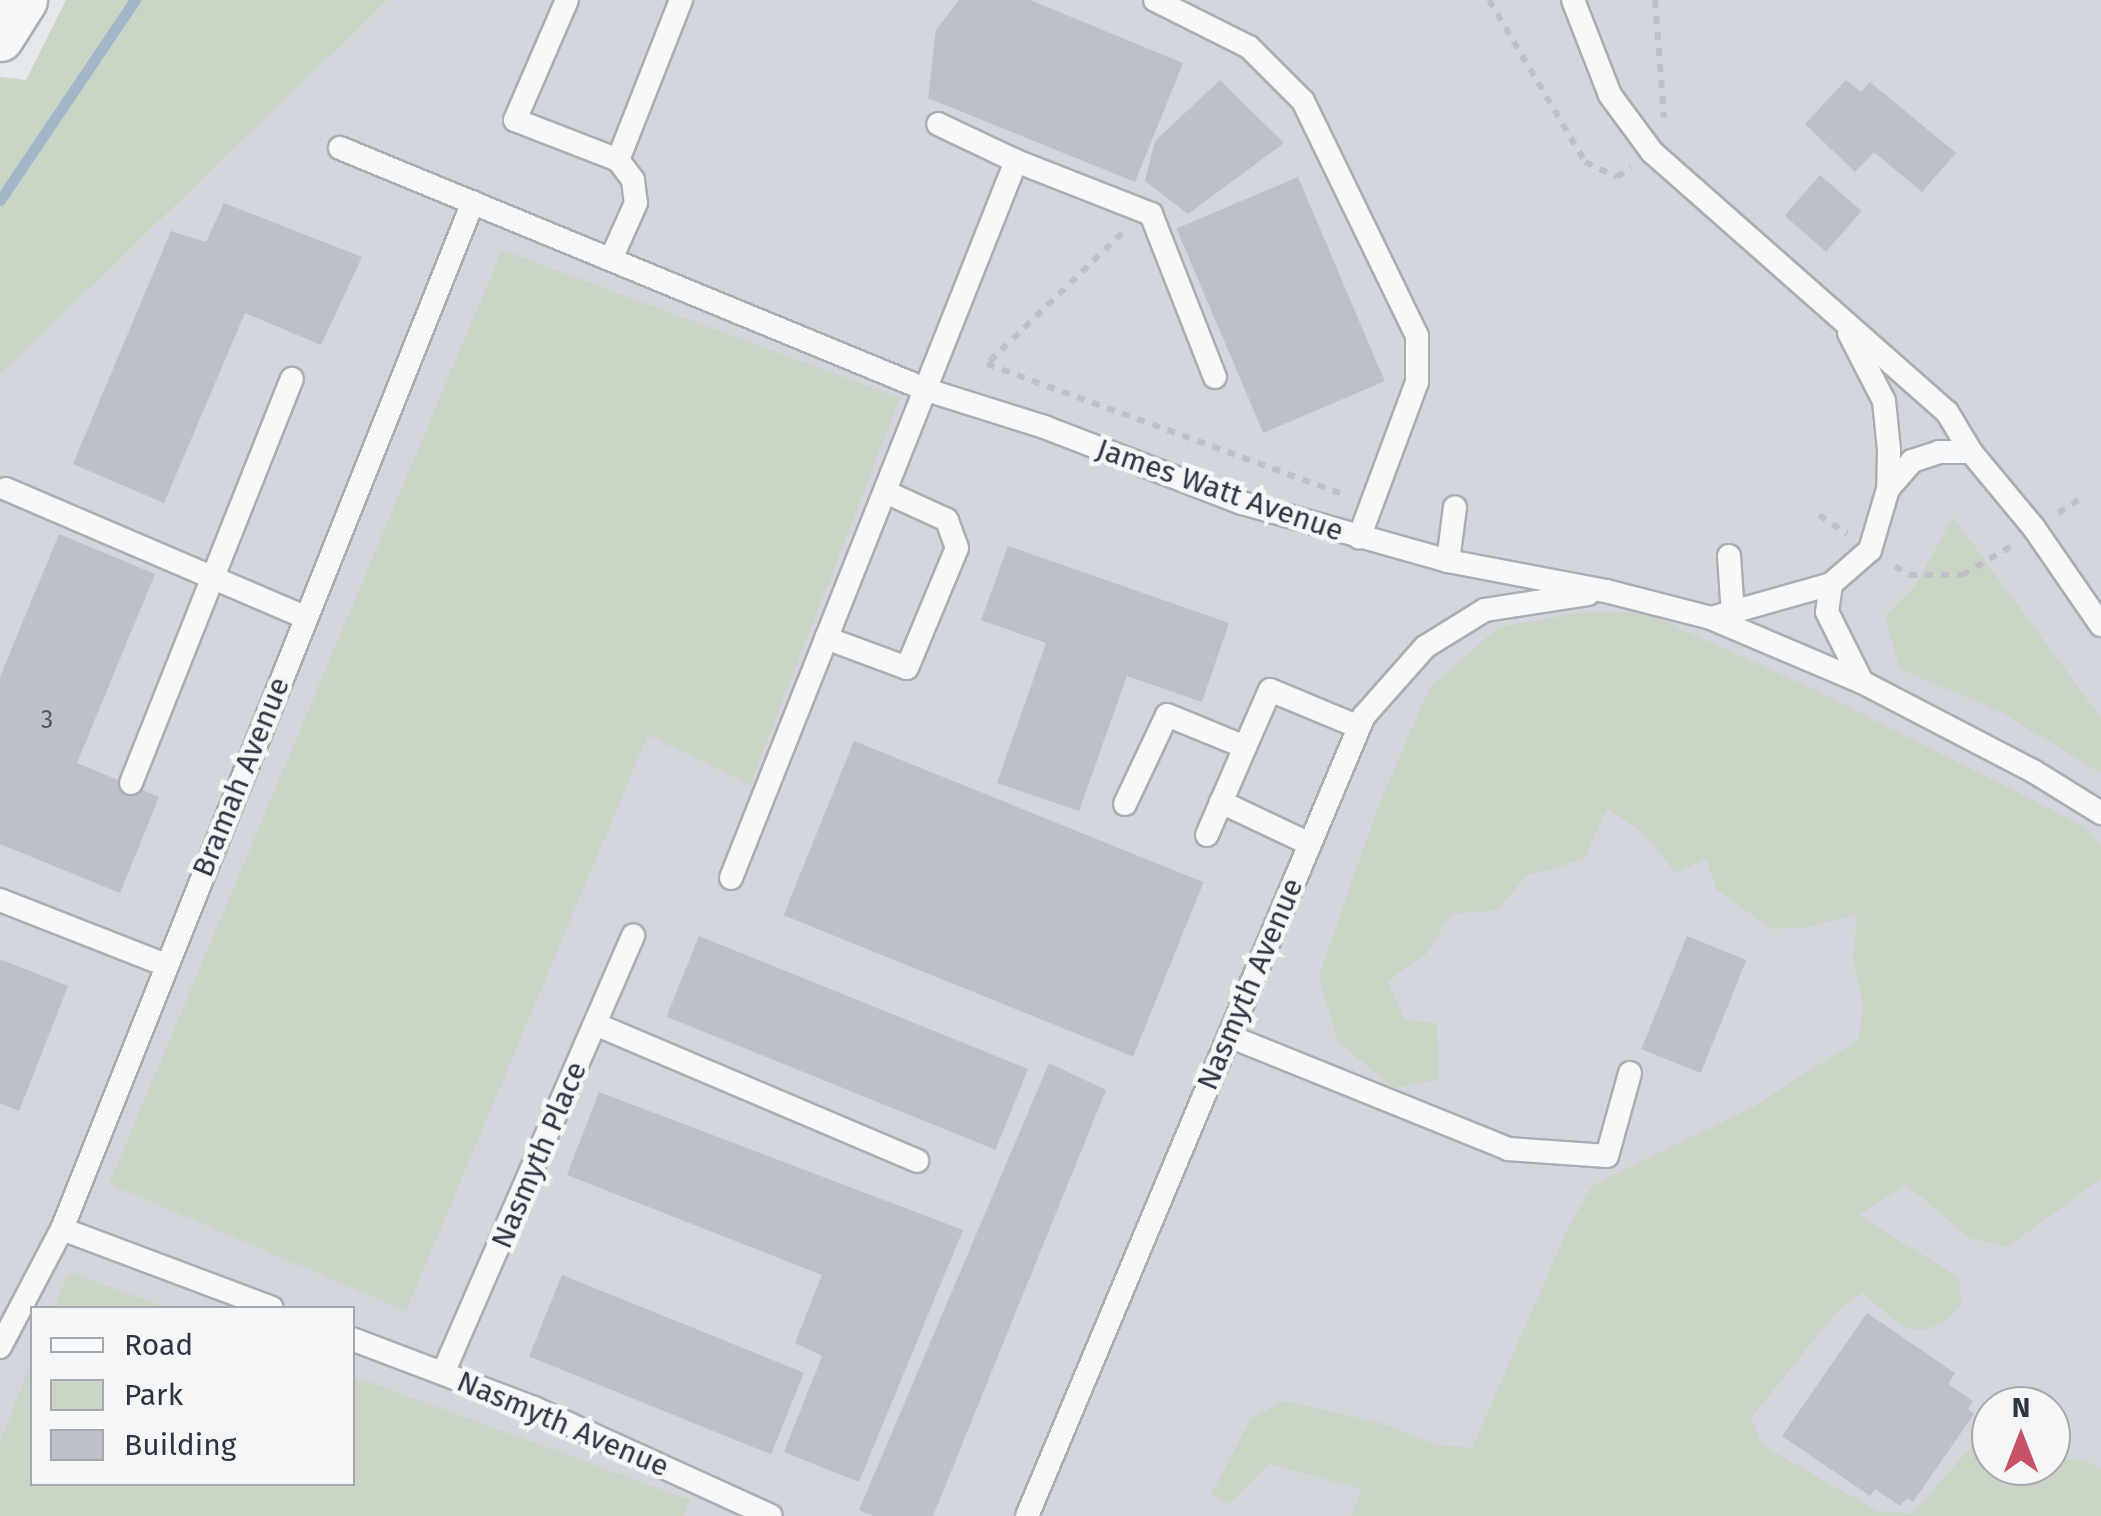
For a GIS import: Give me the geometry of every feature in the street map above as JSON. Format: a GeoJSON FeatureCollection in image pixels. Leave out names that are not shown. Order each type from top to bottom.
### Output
{"type":"FeatureCollection","features":[{"type":"Feature","properties":{"kind":"street"},"geometry":{"type":"LineString","coordinates":[[0,38],[24,0]]}},
{"type":"Feature","properties":{"kind":"lane"},"geometry":{"type":"LineString","coordinates":[[568,0],[515,120],[618,160],[633,180],[636,203],[611,259]]}},
{"type":"Feature","properties":{"kind":"lane"},"geometry":{"type":"LineString","coordinates":[[618,160],[681,0]]}},
{"type":"Feature","properties":{"kind":"lane"},"geometry":{"type":"LineString","coordinates":[[1155,0],[1249,47],[1302,100],[1417,336],[1417,382],[1359,538]]}},
{"type":"Feature","properties":{"kind":"lane"},"geometry":{"type":"LineString","coordinates":[[1573,0],[1610,95],[1652,152],[1846,327],[1901,367],[1947,412],[1971,452],[2034,528],[2101,625]]}},
{"type":"Feature","properties":{"kind":"lane"},"geometry":{"type":"LineString","coordinates":[[938,124],[1016,161],[1151,214],[1215,377]]}},
{"type":"Feature","properties":{"kind":"lane","name":"James Watt Avenue"},"geometry":{"type":"LineString","coordinates":[[340,148],[927,390],[1044,427],[1242,503],[1448,561],[1722,617],[1862,682],[2033,771],[2101,813]]}},
{"type":"Feature","properties":{"kind":"lane"},"geometry":{"type":"LineString","coordinates":[[731,878],[888,492],[1016,161]]}},
{"type":"Feature","properties":{"kind":"lane","name":"Bramah Avenue"},"geometry":{"type":"LineString","coordinates":[[0,1347],[62,1230],[304,616],[473,202]]}},
{"type":"Feature","properties":{"kind":"lane"},"geometry":{"type":"LineString","coordinates":[[1729,556],[1722,617],[1831,584],[1870,550],[1888,490],[1884,401],[1846,327]]}},
{"type":"Feature","properties":{"kind":"lane"},"geometry":{"type":"LineString","coordinates":[[131,783],[292,379]]}},
{"type":"Feature","properties":{"kind":"lane"},"geometry":{"type":"LineString","coordinates":[[1888,490],[1912,461],[1939,452],[1971,452]]}},
{"type":"Feature","properties":{"kind":"lane"},"geometry":{"type":"LineString","coordinates":[[6,490],[304,616]]}},
{"type":"Feature","properties":{"kind":"lane"},"geometry":{"type":"LineString","coordinates":[[826,638],[907,668],[956,548],[947,520],[888,492]]}},
{"type":"Feature","properties":{"kind":"lane"},"geometry":{"type":"LineString","coordinates":[[1448,561],[1456,507]]}},
{"type":"Feature","properties":{"kind":"lane"},"geometry":{"type":"LineString","coordinates":[[1831,584],[1827,612],[1862,682]]}},
{"type":"Feature","properties":{"kind":"lane","name":"Nasmyth Avenue"},"geometry":{"type":"LineString","coordinates":[[1027,1516],[1359,727],[1424,648],[1485,610],[1606,591]]}},
{"type":"Feature","properties":{"kind":"lane"},"geometry":{"type":"LineString","coordinates":[[1207,835],[1270,690],[1359,727]]}},
{"type":"Feature","properties":{"kind":"lane"},"geometry":{"type":"LineString","coordinates":[[1126,804],[1167,715],[1245,748]]}},
{"type":"Feature","properties":{"kind":"lane"},"geometry":{"type":"LineString","coordinates":[[1221,802],[1310,844]]}},
{"type":"Feature","properties":{"kind":"lane"},"geometry":{"type":"LineString","coordinates":[[0,900],[166,965]]}},
{"type":"Feature","properties":{"kind":"lane","name":"Nasmyth Place"},"geometry":{"type":"LineString","coordinates":[[443,1373],[632,936]]}},
{"type":"Feature","properties":{"kind":"lane"},"geometry":{"type":"LineString","coordinates":[[595,1024],[917,1162]]}},
{"type":"Feature","properties":{"kind":"lane"},"geometry":{"type":"LineString","coordinates":[[1229,1036],[1508,1149],[1607,1156],[1630,1073]]}},
{"type":"Feature","properties":{"kind":"lane"},"geometry":{"type":"LineString","coordinates":[[62,1230],[267,1306]]}},
{"type":"Feature","properties":{"kind":"lane","name":"Nasmyth Avenue"},"geometry":{"type":"LineString","coordinates":[[355,1340],[534,1408],[771,1516]]}},
{"type":"Feature","properties":{"kind":"path"},"geometry":{"type":"LineString","coordinates":[[1490,0],[1584,162],[1617,177],[1652,152],[1664,132],[1655,0]]}},
{"type":"Feature","properties":{"kind":"path"},"geometry":{"type":"LineString","coordinates":[[1819,514],[1909,575],[1962,575],[2002,554],[2085,496]]}},
{"type":"Feature","properties":{"kind":"shaded area"},"geometry":{"type":"Polygon","coordinates":[[[388,0],[2101,0],[2101,1516],[0,1516],[0,375],[388,0]]]}},
{"type":"Feature","properties":{"kind":"green space"},"geometry":{"type":"Polygon","coordinates":[[[66,0],[388,0],[0,375],[0,77],[26,80],[66,0]]]}},
{"type":"Feature","properties":{"kind":"green space"},"geometry":{"type":"Polygon","coordinates":[[[502,250],[900,398],[750,785],[648,735],[406,1311],[109,1184],[502,250]]]}},
{"type":"Feature","properties":{"kind":"green space"},"geometry":{"type":"Polygon","coordinates":[[[1953,517],[2101,718],[2101,773],[1999,711],[1900,669],[1885,616],[1915,586],[1953,517]]]}},
{"type":"Feature","properties":{"kind":"green space"},"geometry":{"type":"Polygon","coordinates":[[[1585,612],[1644,612],[1815,690],[2086,827],[2101,846],[2101,1179],[2007,1247],[1969,1238],[1907,1185],[1858,1215],[1959,1277],[1961,1305],[1943,1323],[1921,1331],[1899,1325],[1863,1293],[1837,1311],[1751,1418],[1762,1445],[1877,1511],[1912,1514],[1971,1447],[1971,1486],[2071,1486],[2071,1459],[2085,1460],[2101,1470],[2101,1516],[1351,1516],[1362,1489],[1269,1464],[1230,1504],[1211,1495],[1251,1418],[1284,1401],[1377,1422],[1438,1445],[1472,1448],[1569,1226],[1593,1185],[1753,1107],[1859,1039],[1863,1004],[1853,961],[1857,914],[1811,927],[1772,929],[1717,890],[1706,859],[1676,873],[1642,832],[1607,809],[1584,859],[1526,876],[1498,910],[1451,914],[1426,954],[1388,981],[1405,1020],[1437,1023],[1438,1080],[1394,1088],[1337,1041],[1319,975],[1380,802],[1430,687],[1499,627],[1585,612]]]}},
{"type":"Feature","properties":{"kind":"green space"},"geometry":{"type":"Polygon","coordinates":[[[69,1272],[162,1306],[55,1306],[69,1272]]]}},
{"type":"Feature","properties":{"kind":"green space"},"geometry":{"type":"Polygon","coordinates":[[[30,1367],[30,1486],[355,1486],[355,1377],[690,1500],[684,1516],[0,1516],[0,1442],[30,1367]]]}},
{"type":"Feature","properties":{"kind":"building"},"geometry":{"type":"Polygon","coordinates":[[[959,0],[1030,0],[1183,63],[1135,182],[928,98],[936,30],[959,0]]]}},
{"type":"Feature","properties":{"kind":"building"},"geometry":{"type":"Polygon","coordinates":[[[1220,80],[1284,143],[1188,214],[1145,181],[1155,141],[1220,80]]]}},
{"type":"Feature","properties":{"kind":"building"},"geometry":{"type":"Polygon","coordinates":[[[1846,80],[1861,92],[1870,82],[1956,153],[1922,192],[1874,152],[1855,172],[1805,124],[1846,80]]]}},
{"type":"Feature","properties":{"kind":"building"},"geometry":{"type":"Polygon","coordinates":[[[1820,175],[1862,211],[1826,252],[1785,216],[1820,175]]]}},
{"type":"Feature","properties":{"kind":"building"},"geometry":{"type":"Polygon","coordinates":[[[1298,177],[1385,381],[1263,433],[1176,229],[1298,177]]]}},
{"type":"Feature","properties":{"kind":"building"},"geometry":{"type":"Polygon","coordinates":[[[224,203],[362,257],[321,345],[245,313],[164,503],[73,464],[171,231],[206,242],[224,203]]]}},
{"type":"Feature","properties":{"kind":"building"},"geometry":{"type":"Polygon","coordinates":[[[59,534],[155,574],[77,763],[159,797],[120,893],[0,844],[0,677],[59,534]]]}},
{"type":"Feature","properties":{"kind":"building"},"geometry":{"type":"Polygon","coordinates":[[[1008,546],[1229,623],[1202,702],[1127,676],[1079,811],[997,783],[1046,643],[981,620],[1008,546]]]}},
{"type":"Feature","properties":{"kind":"building"},"geometry":{"type":"Polygon","coordinates":[[[854,741],[1204,882],[1133,1057],[784,915],[854,741]]]}},
{"type":"Feature","properties":{"kind":"building"},"geometry":{"type":"Polygon","coordinates":[[[699,936],[1028,1069],[996,1150],[666,1017],[699,936]]]}},
{"type":"Feature","properties":{"kind":"building"},"geometry":{"type":"Polygon","coordinates":[[[1687,936],[1746,960],[1701,1073],[1641,1049],[1687,936]]]}},
{"type":"Feature","properties":{"kind":"building"},"geometry":{"type":"Polygon","coordinates":[[[0,959],[68,986],[19,1111],[0,1103],[0,959]]]}},
{"type":"Feature","properties":{"kind":"building"},"geometry":{"type":"Polygon","coordinates":[[[1049,1063],[1106,1090],[933,1516],[874,1516],[859,1510],[1049,1063]]]}},
{"type":"Feature","properties":{"kind":"building"},"geometry":{"type":"Polygon","coordinates":[[[599,1092],[963,1230],[859,1482],[784,1452],[822,1356],[795,1343],[822,1275],[567,1175],[599,1092]]]}},
{"type":"Feature","properties":{"kind":"building"},"geometry":{"type":"Polygon","coordinates":[[[562,1275],[804,1373],[771,1454],[529,1357],[562,1275]]]}},
{"type":"Feature","properties":{"kind":"building"},"geometry":{"type":"Polygon","coordinates":[[[1867,1313],[1955,1373],[1948,1384],[1971,1400],[1968,1409],[1971,1418],[1913,1502],[1907,1498],[1900,1506],[1875,1489],[1870,1496],[1782,1436],[1867,1313]]]}},
{"type":"Feature","properties":{"kind":"waterway"},"geometry":{"type":"LineString","coordinates":[[0,200],[135,0]]}}]}
